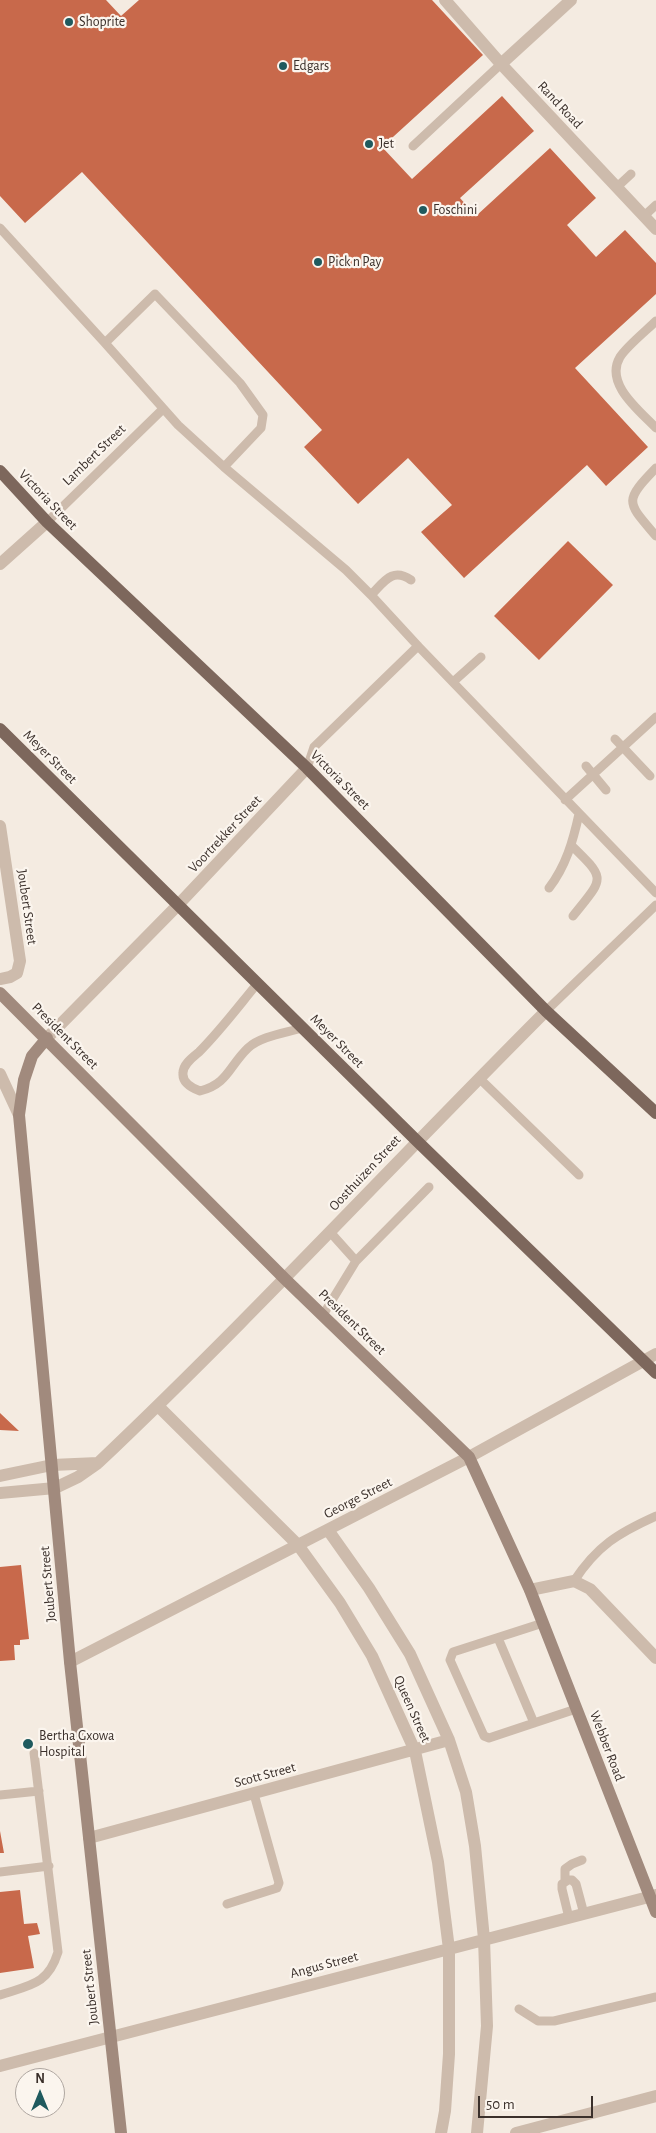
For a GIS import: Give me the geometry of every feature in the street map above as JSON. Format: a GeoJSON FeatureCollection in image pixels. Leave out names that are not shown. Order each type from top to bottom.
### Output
{"type":"FeatureCollection","features":[{"type":"Feature","properties":{"kind":"main road","name":"Victoria Street"},"geometry":{"type":"LineString","coordinates":[[0,471],[46,522],[307,768],[546,1011],[656,1113]]}},
{"type":"Feature","properties":{"kind":"main road","name":"Meyer Street"},"geometry":{"type":"LineString","coordinates":[[0,728],[302,1028],[656,1374]]}},
{"type":"Feature","properties":{"kind":"street","name":"Rand Road"},"geometry":{"type":"LineString","coordinates":[[445,0],[501,64],[656,229]]}},
{"type":"Feature","properties":{"kind":"street"},"geometry":{"type":"LineString","coordinates":[[501,64],[571,0]]}},
{"type":"Feature","properties":{"kind":"street","name":"Lambert Street"},"geometry":{"type":"LineString","coordinates":[[0,564],[46,522]]}},
{"type":"Feature","properties":{"kind":"street","name":"Voortrekker Street"},"geometry":{"type":"LineString","coordinates":[[46,1038],[178,905],[307,768]]}},
{"type":"Feature","properties":{"kind":"street","name":"Joubert Street"},"geometry":{"type":"LineString","coordinates":[[0,826],[20,961],[16,974],[0,978]]}},
{"type":"Feature","properties":{"kind":"street","name":"President Street"},"geometry":{"type":"LineString","coordinates":[[0,993],[285,1279],[469,1457],[530,1590]]}},
{"type":"Feature","properties":{"kind":"street","name":"Oosthuizen Street"},"geometry":{"type":"LineString","coordinates":[[55,1488],[78,1477],[98,1463],[158,1406],[285,1279],[417,1141],[546,1011]]}},
{"type":"Feature","properties":{"kind":"street","name":"Joubert Street"},"geometry":{"type":"LineString","coordinates":[[46,1038],[32,1056],[24,1080],[19,1115],[70,1662],[121,2133]]}},
{"type":"Feature","properties":{"kind":"street"},"geometry":{"type":"LineString","coordinates":[[0,1074],[19,1115]]}},
{"type":"Feature","properties":{"kind":"street","name":"George Street"},"geometry":{"type":"LineString","coordinates":[[70,1662],[469,1457],[656,1354]]}},
{"type":"Feature","properties":{"kind":"street","name":"Queen Street"},"geometry":{"type":"LineString","coordinates":[[158,1406],[298,1545],[340,1603],[372,1656],[415,1750],[438,1862],[449,1949],[449,2054],[445,2111],[440,2133]]}},
{"type":"Feature","properties":{"kind":"street"},"geometry":{"type":"LineString","coordinates":[[0,1476],[52,1465],[98,1463]]}},
{"type":"Feature","properties":{"kind":"street"},"geometry":{"type":"LineString","coordinates":[[0,1493],[55,1488]]}},
{"type":"Feature","properties":{"kind":"street","name":"Queen Street"},"geometry":{"type":"LineString","coordinates":[[328,1530],[369,1588],[410,1654],[449,1740],[466,1792],[475,1846],[484,1939],[486,2026],[476,2133]]}},
{"type":"Feature","properties":{"kind":"street"},"geometry":{"type":"LineString","coordinates":[[530,1590],[574,1581],[590,1589],[656,1658]]}},
{"type":"Feature","properties":{"kind":"street","name":"Webber Road"},"geometry":{"type":"LineString","coordinates":[[530,1590],[576,1709],[653,1896],[656,1912]]}},
{"type":"Feature","properties":{"kind":"street","name":"Scott Street"},"geometry":{"type":"LineString","coordinates":[[89,1838],[449,1740]]}},
{"type":"Feature","properties":{"kind":"street","name":"Angus Street"},"geometry":{"type":"LineString","coordinates":[[0,2066],[653,1896]]}},
{"type":"Feature","properties":{"kind":"street"},"geometry":{"type":"LineString","coordinates":[[516,2133],[656,2096]]}},
{"type":"Feature","properties":{"kind":"lane"},"geometry":{"type":"LineString","coordinates":[[412,146],[501,64]]}},
{"type":"Feature","properties":{"kind":"lane"},"geometry":{"type":"LineString","coordinates":[[617,187],[631,174]]}},
{"type":"Feature","properties":{"kind":"lane"},"geometry":{"type":"LineString","coordinates":[[644,216],[656,204]]}},
{"type":"Feature","properties":{"kind":"lane"},"geometry":{"type":"LineString","coordinates":[[0,228],[178,425],[224,467],[346,570],[656,893]]}},
{"type":"Feature","properties":{"kind":"lane"},"geometry":{"type":"LineString","coordinates":[[105,344],[155,294],[240,383],[263,415],[261,428],[224,467]]}},
{"type":"Feature","properties":{"kind":"lane"},"geometry":{"type":"LineString","coordinates":[[656,321],[620,357],[617,379],[620,389],[656,428]]}},
{"type":"Feature","properties":{"kind":"lane","name":"Lambert Street"},"geometry":{"type":"LineString","coordinates":[[46,522],[163,409]]}},
{"type":"Feature","properties":{"kind":"lane"},"geometry":{"type":"LineString","coordinates":[[656,468],[640,485],[634,494],[632,502],[634,510],[656,536]]}},
{"type":"Feature","properties":{"kind":"lane"},"geometry":{"type":"LineString","coordinates":[[371,595],[387,578],[396,574],[404,575],[411,580]]}},
{"type":"Feature","properties":{"kind":"lane","name":"Voortrekker Street"},"geometry":{"type":"LineString","coordinates":[[307,768],[314,747],[418,646]]}},
{"type":"Feature","properties":{"kind":"lane"},"geometry":{"type":"LineString","coordinates":[[453,682],[481,657]]}},
{"type":"Feature","properties":{"kind":"lane"},"geometry":{"type":"LineString","coordinates":[[565,800],[655,720],[646,711]]}},
{"type":"Feature","properties":{"kind":"lane"},"geometry":{"type":"LineString","coordinates":[[616,739],[650,776]]}},
{"type":"Feature","properties":{"kind":"lane"},"geometry":{"type":"LineString","coordinates":[[586,766],[606,790]]}},
{"type":"Feature","properties":{"kind":"lane"},"geometry":{"type":"LineString","coordinates":[[549,888],[558,876],[571,845],[579,814]]}},
{"type":"Feature","properties":{"kind":"lane"},"geometry":{"type":"LineString","coordinates":[[571,845],[592,865],[598,878],[594,889],[573,916]]}},
{"type":"Feature","properties":{"kind":"lane","name":"Oosthuizen Street"},"geometry":{"type":"LineString","coordinates":[[546,1011],[656,906]]}},
{"type":"Feature","properties":{"kind":"lane"},"geometry":{"type":"LineString","coordinates":[[258,984],[208,1043],[185,1065],[184,1079],[192,1088],[200,1091],[217,1086],[248,1047],[260,1040],[302,1028]]}},
{"type":"Feature","properties":{"kind":"lane"},"geometry":{"type":"LineString","coordinates":[[479,1078],[579,1175]]}},
{"type":"Feature","properties":{"kind":"lane"},"geometry":{"type":"LineString","coordinates":[[323,1314],[356,1261],[429,1187]]}},
{"type":"Feature","properties":{"kind":"lane"},"geometry":{"type":"LineString","coordinates":[[330,1232],[356,1261]]}},
{"type":"Feature","properties":{"kind":"lane"},"geometry":{"type":"LineString","coordinates":[[574,1581],[588,1559],[600,1548],[625,1530],[656,1516]]}},
{"type":"Feature","properties":{"kind":"lane"},"geometry":{"type":"LineString","coordinates":[[543,1623],[453,1652],[450,1660],[481,1733],[489,1738],[576,1709]]}},
{"type":"Feature","properties":{"kind":"lane"},"geometry":{"type":"LineString","coordinates":[[498,1638],[534,1723]]}},
{"type":"Feature","properties":{"kind":"lane"},"geometry":{"type":"LineString","coordinates":[[0,1995],[42,1980],[54,1967],[58,1952],[34,1752]]}},
{"type":"Feature","properties":{"kind":"lane"},"geometry":{"type":"LineString","coordinates":[[0,1795],[39,1791]]}},
{"type":"Feature","properties":{"kind":"lane"},"geometry":{"type":"LineString","coordinates":[[227,1904],[277,1888],[279,1882],[254,1794]]}},
{"type":"Feature","properties":{"kind":"lane"},"geometry":{"type":"LineString","coordinates":[[570,1918],[563,1885],[565,1869],[582,1860]]}},
{"type":"Feature","properties":{"kind":"lane"},"geometry":{"type":"LineString","coordinates":[[0,1872],[49,1866]]}},
{"type":"Feature","properties":{"kind":"lane"},"geometry":{"type":"LineString","coordinates":[[563,1885],[572,1880],[576,1884],[584,1914]]}},
{"type":"Feature","properties":{"kind":"lane"},"geometry":{"type":"LineString","coordinates":[[519,2008],[538,2021],[554,2021],[656,1997]]}},
{"type":"Feature","properties":{"kind":"building"},"geometry":{"type":"Polygon","coordinates":[[[0,0],[106,0],[121,16],[139,0],[432,0],[483,55],[382,147],[412,179],[502,96],[534,131],[460,198],[476,216],[550,148],[596,198],[567,225],[596,257],[625,230],[656,263],[656,294],[575,368],[648,447],[606,486],[587,465],[464,578],[421,532],[452,505],[408,458],[358,504],[304,447],[322,430],[82,172],[25,223],[0,196],[0,0]]]}},
{"type":"Feature","properties":{"kind":"building"},"geometry":{"type":"Polygon","coordinates":[[[568,541],[613,585],[539,660],[494,616],[568,541]]]}},
{"type":"Feature","properties":{"kind":"building"},"geometry":{"type":"Polygon","coordinates":[[[0,1413],[19,1431],[0,1430],[0,1413]]]}},
{"type":"Feature","properties":{"kind":"building"},"geometry":{"type":"Polygon","coordinates":[[[21,1565],[29,1639],[20,1640],[20,1645],[14,1645],[15,1660],[0,1661],[0,1567],[21,1565]]]}},
{"type":"Feature","properties":{"kind":"building"},"geometry":{"type":"Polygon","coordinates":[[[0,1831],[4,1853],[0,1853],[0,1831]]]}},
{"type":"Feature","properties":{"kind":"building"},"geometry":{"type":"Polygon","coordinates":[[[20,1890],[24,1924],[37,1923],[40,1934],[28,1936],[34,1968],[0,1973],[0,1892],[20,1890]]]}},
{"type":"Feature","properties":{"kind":"place","name":"Shoprite"},"geometry":{"type":"Point","coordinates":[69,22]}},
{"type":"Feature","properties":{"kind":"place","name":"Edgars"},"geometry":{"type":"Point","coordinates":[283,66]}},
{"type":"Feature","properties":{"kind":"place","name":"Jet"},"geometry":{"type":"Point","coordinates":[369,144]}},
{"type":"Feature","properties":{"kind":"place","name":"Foschini"},"geometry":{"type":"Point","coordinates":[423,210]}},
{"type":"Feature","properties":{"kind":"place","name":"Pick n Pay"},"geometry":{"type":"Point","coordinates":[318,262]}},
{"type":"Feature","properties":{"kind":"place","name":"Bertha Gxowa Hospital"},"geometry":{"type":"Point","coordinates":[28,1744]}}]}
